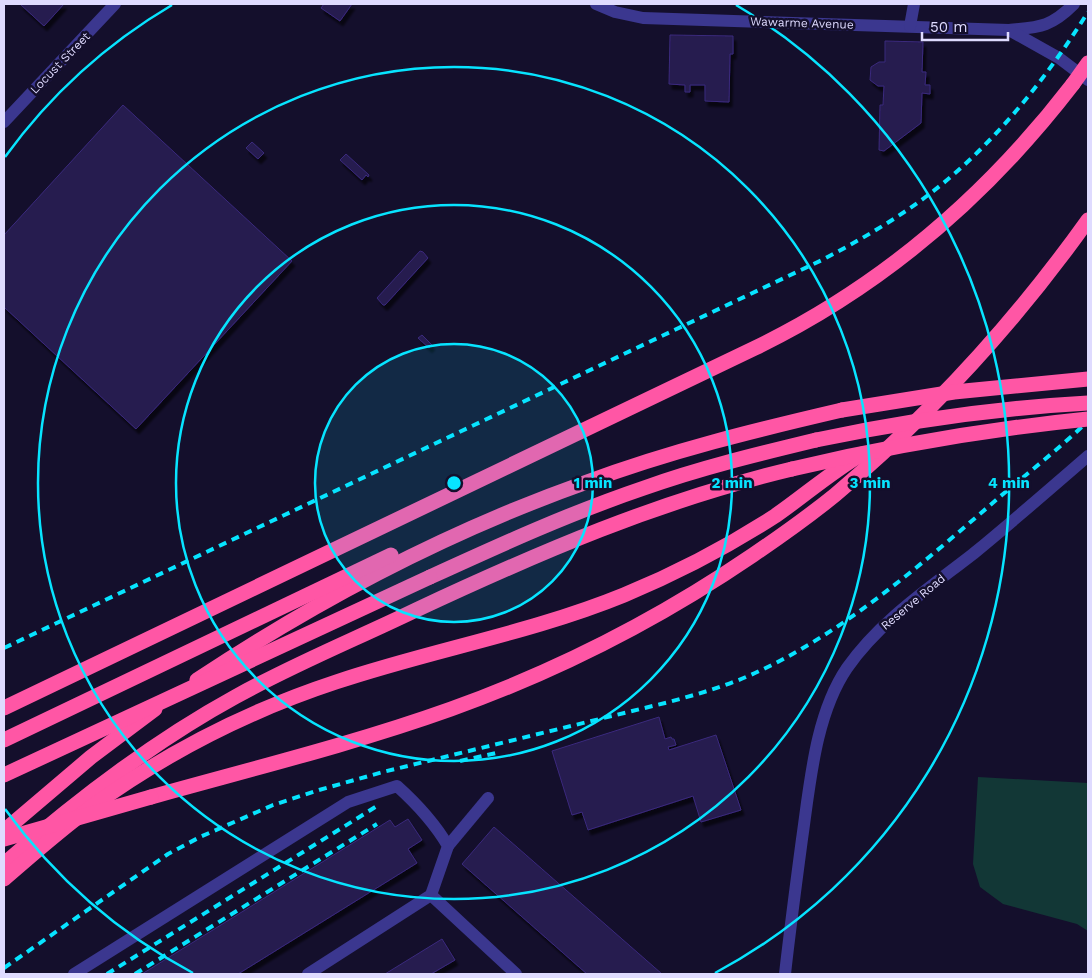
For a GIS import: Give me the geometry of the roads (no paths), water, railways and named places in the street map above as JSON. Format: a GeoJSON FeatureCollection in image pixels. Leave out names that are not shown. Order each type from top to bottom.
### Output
{"type":"FeatureCollection","features":[{"type":"Feature","properties":{"kind":"highway"},"geometry":{"type":"LineString","coordinates":[[4,708],[814,319],[879,276],[957,212],[1022,146],[1088,63]]}},
{"type":"Feature","properties":{"kind":"highway"},"geometry":{"type":"LineString","coordinates":[[4,838],[408,724],[450,710],[539,674],[614,637],[687,597],[768,544],[835,495],[892,443],[958,378],[1008,321],[1088,220]]}},
{"type":"Feature","properties":{"kind":"highway"},"geometry":{"type":"LineString","coordinates":[[4,831],[91,757],[142,718],[218,666],[302,615],[365,580],[468,530],[563,491],[645,462],[749,432],[842,410],[954,392],[1088,379]]}},
{"type":"Feature","properties":{"kind":"highway"},"geometry":{"type":"LineString","coordinates":[[4,775],[535,529],[646,487],[715,466],[816,440],[889,426],[942,417],[1019,408],[1088,403]]}},
{"type":"Feature","properties":{"kind":"highway"},"geometry":{"type":"LineString","coordinates":[[4,864],[95,788],[128,763],[187,724],[254,686],[558,545],[674,502],[792,469],[926,441],[1088,419]]}},
{"type":"Feature","properties":{"kind":"highway"},"geometry":{"type":"LineString","coordinates":[[4,879],[62,830],[106,797],[178,752],[236,722],[281,702],[340,680],[536,626],[623,595],[692,564],[748,533],[787,508],[841,468],[868,452],[892,443]]}},
{"type":"Feature","properties":{"kind":"highway"},"geometry":{"type":"LineString","coordinates":[[4,740],[466,521],[588,471],[645,462]]}},
{"type":"Feature","properties":{"kind":"street","name":"Locust Street"},"geometry":{"type":"LineString","coordinates":[[4,122],[116,4]]}},
{"type":"Feature","properties":{"kind":"street","name":"Wawarme Avenue"},"geometry":{"type":"LineString","coordinates":[[596,4],[615,8],[643,18],[1009,30],[1042,26],[1062,16],[1074,4]]}},
{"type":"Feature","properties":{"kind":"street"},"geometry":{"type":"LineString","coordinates":[[910,26],[914,4]]}},
{"type":"Feature","properties":{"kind":"street"},"geometry":{"type":"LineString","coordinates":[[1009,30],[1059,58],[1088,80]]}},
{"type":"Feature","properties":{"kind":"street","name":"Reserve Road"},"geometry":{"type":"LineString","coordinates":[[785,974],[808,796],[820,730],[831,700],[846,669],[894,615],[980,548],[1088,456]]}},
{"type":"Feature","properties":{"kind":"street"},"geometry":{"type":"LineString","coordinates":[[74,974],[348,802],[397,786],[415,801],[438,828],[448,846]]}},
{"type":"Feature","properties":{"kind":"street"},"geometry":{"type":"LineString","coordinates":[[308,974],[431,895],[448,846],[488,798]]}},
{"type":"Feature","properties":{"kind":"street"},"geometry":{"type":"LineString","coordinates":[[431,895],[516,974]]}},
{"type":"Feature","properties":{"kind":"railway"},"geometry":{"type":"LineString","coordinates":[[4,648],[822,260],[871,233],[933,192],[987,143],[1041,80],[1088,12]]}},
{"type":"Feature","properties":{"kind":"railway"},"geometry":{"type":"LineString","coordinates":[[4,968],[168,854],[200,837],[273,805],[383,772],[691,696],[744,678],[787,657],[848,619],[906,576],[1088,421]]}},
{"type":"Feature","properties":{"kind":"railway"},"geometry":{"type":"LineString","coordinates":[[460,761],[496,753]]}},
{"type":"Feature","properties":{"kind":"railway"},"geometry":{"type":"LineString","coordinates":[[107,974],[377,806]]}},
{"type":"Feature","properties":{"kind":"railway"},"geometry":{"type":"LineString","coordinates":[[135,974],[377,824]]}}]}
